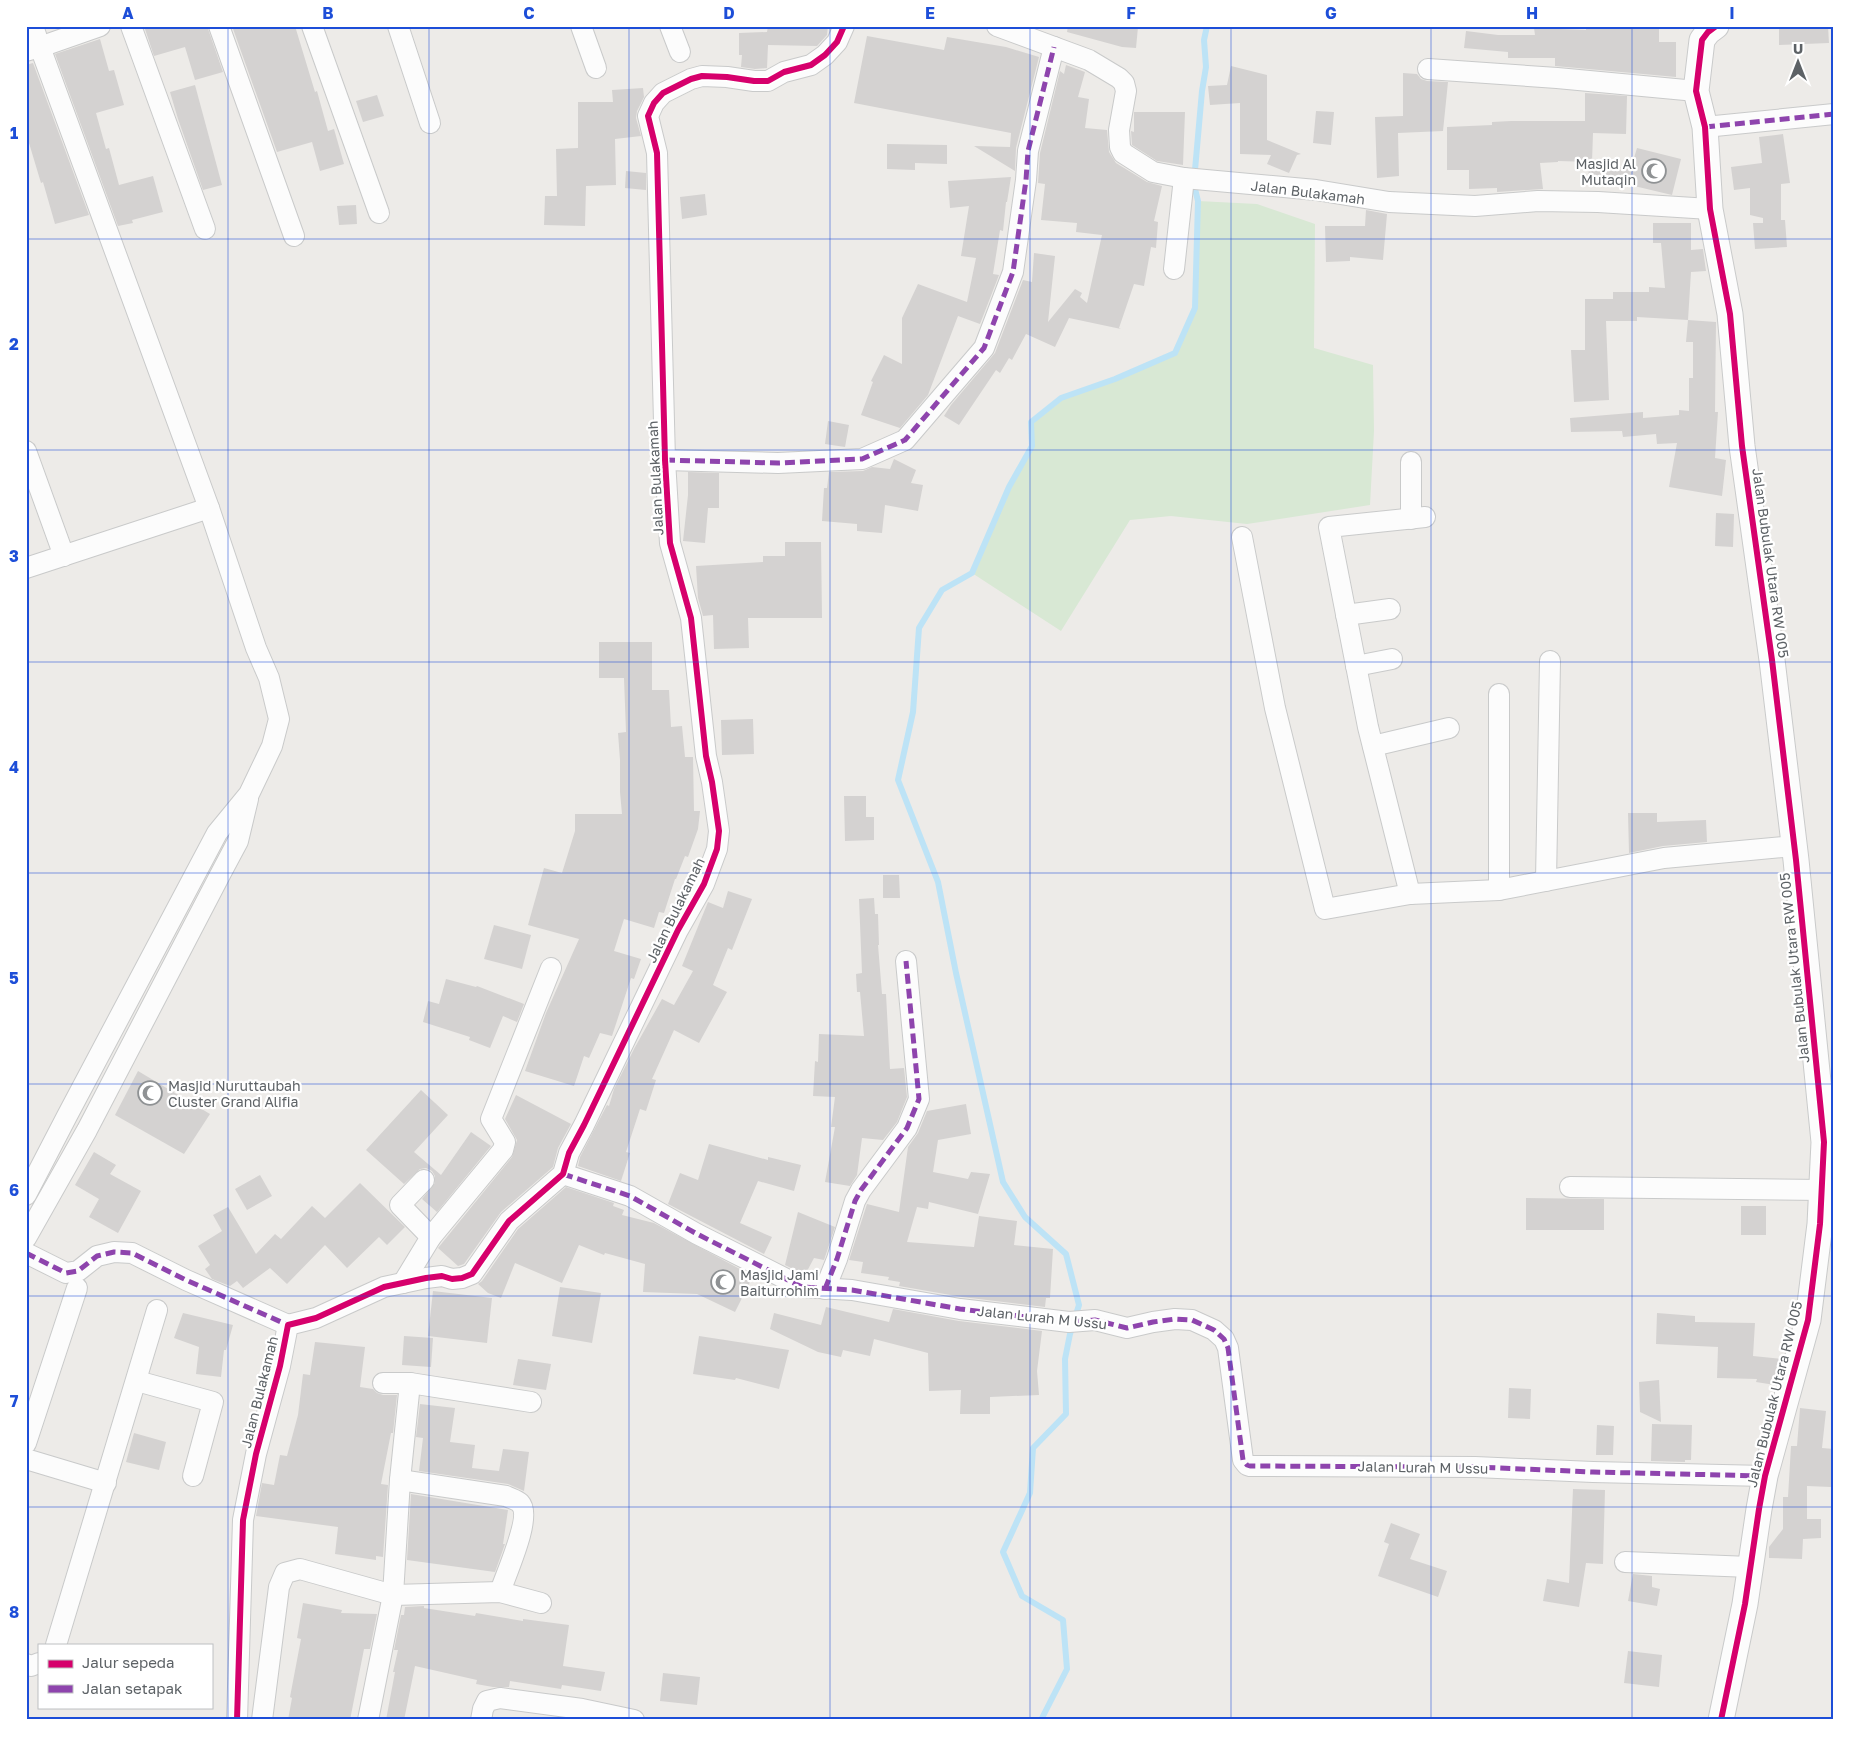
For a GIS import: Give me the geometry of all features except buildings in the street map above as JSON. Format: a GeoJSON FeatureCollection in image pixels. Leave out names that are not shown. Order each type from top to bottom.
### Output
{"type":"FeatureCollection","features":[{"type":"Feature","properties":{"kind":"street"},"geometry":{"type":"LineString","coordinates":[[26,1238],[87,1130],[238,841],[249,794],[272,746],[279,719],[269,678],[256,648],[208,508],[33,49],[33,26]]}},
{"type":"Feature","properties":{"kind":"street"},"geometry":{"type":"LineString","coordinates":[[33,49],[100,26]]}},
{"type":"Feature","properties":{"kind":"street"},"geometry":{"type":"LineString","coordinates":[[131,26],[204,229]]}},
{"type":"Feature","properties":{"kind":"street"},"geometry":{"type":"LineString","coordinates":[[219,26],[294,236]]}},
{"type":"Feature","properties":{"kind":"street"},"geometry":{"type":"LineString","coordinates":[[312,26],[379,213]]}},
{"type":"Feature","properties":{"kind":"street"},"geometry":{"type":"LineString","coordinates":[[398,26],[430,123]]}},
{"type":"Feature","properties":{"kind":"street"},"geometry":{"type":"LineString","coordinates":[[581,26],[596,68]]}},
{"type":"Feature","properties":{"kind":"street"},"geometry":{"type":"LineString","coordinates":[[670,26],[680,52]]}},
{"type":"Feature","properties":{"kind":"street","name":"Jalan Bulakamah"},"geometry":{"type":"LineString","coordinates":[[26,1253],[66,1273],[78,1271],[98,1256],[114,1252],[132,1253],[186,1280],[288,1325],[316,1318],[375,1290],[442,1276],[452,1279],[472,1274],[509,1221],[564,1174],[569,1153],[678,930],[704,884],[717,849],[719,831],[706,756],[691,618],[670,543],[665,460],[657,153],[648,116],[654,103],[663,93],[691,79],[712,76],[768,81],[784,72],[811,65],[838,42],[844,26]]}},
{"type":"Feature","properties":{"kind":"street","name":"Jalan Bulakamah"},"geometry":{"type":"LineString","coordinates":[[997,26],[1088,60],[1109,70],[1119,78],[1124,83],[1126,91],[1119,130],[1120,147],[1123,153],[1153,172],[1184,178],[1316,190],[1389,202],[1475,206],[1538,201],[1588,202],[1710,209]]}},
{"type":"Feature","properties":{"kind":"street"},"geometry":{"type":"LineString","coordinates":[[1428,69],[1696,91],[1702,40],[1709,28]]}},
{"type":"Feature","properties":{"kind":"street"},"geometry":{"type":"LineString","coordinates":[[665,460],[778,463],[862,459],[905,440],[984,348],[988,340],[1013,272],[1026,180],[1028,151],[1054,47]]}},
{"type":"Feature","properties":{"kind":"street","name":"Jalan Bubulak Utara RW 005"},"geometry":{"type":"LineString","coordinates":[[1696,91],[1705,127],[1710,209],[1730,314],[1742,446],[1772,660],[1794,846],[1824,1142],[1822,1190],[1827,1223],[1808,1320],[1765,1476],[1745,1604],[1721,1720]]}},
{"type":"Feature","properties":{"kind":"street"},"geometry":{"type":"LineString","coordinates":[[1705,127],[1834,114]]}},
{"type":"Feature","properties":{"kind":"street"},"geometry":{"type":"LineString","coordinates":[[1174,269],[1184,178]]}},
{"type":"Feature","properties":{"kind":"street"},"geometry":{"type":"LineString","coordinates":[[26,451],[64,556]]}},
{"type":"Feature","properties":{"kind":"street"},"geometry":{"type":"LineString","coordinates":[[1410,894],[1373,746],[1329,527],[1418,518],[1411,462]]}},
{"type":"Feature","properties":{"kind":"street"},"geometry":{"type":"LineString","coordinates":[[26,568],[208,508]]}},
{"type":"Feature","properties":{"kind":"street"},"geometry":{"type":"LineString","coordinates":[[1242,537],[1275,708],[1325,909],[1410,894],[1499,890],[1664,858],[1794,846]]}},
{"type":"Feature","properties":{"kind":"street"},"geometry":{"type":"LineString","coordinates":[[1346,616],[1390,609]]}},
{"type":"Feature","properties":{"kind":"street"},"geometry":{"type":"LineString","coordinates":[[1356,666],[1392,659]]}},
{"type":"Feature","properties":{"kind":"street"},"geometry":{"type":"LineString","coordinates":[[1546,881],[1550,661]]}},
{"type":"Feature","properties":{"kind":"street"},"geometry":{"type":"LineString","coordinates":[[1499,694],[1499,890]]}},
{"type":"Feature","properties":{"kind":"street"},"geometry":{"type":"LineString","coordinates":[[1373,746],[1449,728]]}},
{"type":"Feature","properties":{"kind":"street"},"geometry":{"type":"LineString","coordinates":[[26,1196],[218,833],[249,794]]}},
{"type":"Feature","properties":{"kind":"street"},"geometry":{"type":"LineString","coordinates":[[825,1289],[837,1259],[855,1201],[907,1128],[919,1099],[906,961]]}},
{"type":"Feature","properties":{"kind":"street"},"geometry":{"type":"LineString","coordinates":[[403,1283],[431,1237],[503,1150],[505,1142],[491,1119],[551,968]]}},
{"type":"Feature","properties":{"kind":"street","name":"Jalan Lurah M Ussu"},"geometry":{"type":"LineString","coordinates":[[564,1174],[630,1196],[802,1287],[852,1290],[960,1309],[1074,1322],[1095,1320],[1127,1328],[1175,1319],[1192,1320],[1214,1330],[1224,1339],[1228,1348],[1243,1460],[1250,1466],[1475,1468],[1765,1476]]}},
{"type":"Feature","properties":{"kind":"street"},"geometry":{"type":"LineString","coordinates":[[424,1180],[400,1205],[431,1237]]}},
{"type":"Feature","properties":{"kind":"street"},"geometry":{"type":"LineString","coordinates":[[1570,1187],[1822,1190]]}},
{"type":"Feature","properties":{"kind":"street"},"geometry":{"type":"LineString","coordinates":[[26,1443],[77,1288]]}},
{"type":"Feature","properties":{"kind":"street"},"geometry":{"type":"LineString","coordinates":[[56,1644],[157,1310]]}},
{"type":"Feature","properties":{"kind":"street","name":"Jalan Bulakamah"},"geometry":{"type":"LineString","coordinates":[[237,1720],[242,1520],[256,1454],[280,1366],[288,1325]]}},
{"type":"Feature","properties":{"kind":"street"},"geometry":{"type":"LineString","coordinates":[[136,1381],[213,1402],[194,1476]]}},
{"type":"Feature","properties":{"kind":"street"},"geometry":{"type":"LineString","coordinates":[[383,1383],[410,1383],[531,1402]]}},
{"type":"Feature","properties":{"kind":"street"},"geometry":{"type":"LineString","coordinates":[[368,1720],[393,1595],[400,1480],[410,1383]]}},
{"type":"Feature","properties":{"kind":"street"},"geometry":{"type":"LineString","coordinates":[[26,1458],[106,1483]]}},
{"type":"Feature","properties":{"kind":"street"},"geometry":{"type":"LineString","coordinates":[[400,1480],[506,1496],[520,1503],[524,1512],[523,1526],[500,1592]]}},
{"type":"Feature","properties":{"kind":"street"},"geometry":{"type":"LineString","coordinates":[[1625,1562],[1750,1567]]}},
{"type":"Feature","properties":{"kind":"street"},"geometry":{"type":"LineString","coordinates":[[262,1720],[279,1587],[285,1573],[300,1569],[393,1595],[500,1592],[541,1603]]}},
{"type":"Feature","properties":{"kind":"street"},"geometry":{"type":"LineString","coordinates":[[26,1664],[31,1666],[38,1663]]}},
{"type":"Feature","properties":{"kind":"street"},"geometry":{"type":"LineString","coordinates":[[480,1720],[482,1709],[487,1701],[500,1698],[581,1714],[634,1720]]}},
{"type":"Feature","properties":{"kind":"green space"},"geometry":{"type":"Polygon","coordinates":[[[1198,201],[1257,204],[1315,224],[1314,348],[1373,365],[1374,431],[1370,505],[1247,524],[1171,516],[1130,520],[1061,631],[972,573],[1009,487],[1032,446],[1031,422],[1061,398],[1115,379],[1175,353],[1195,307],[1198,201]]]}},
{"type":"Feature","properties":{"kind":"waterway"},"geometry":{"type":"LineString","coordinates":[[1195,170],[1206,67],[1204,40],[1207,26]]}},
{"type":"Feature","properties":{"kind":"waterway"},"geometry":{"type":"LineString","coordinates":[[1041,1720],[1067,1669],[1063,1620],[1022,1596],[1003,1552],[1030,1493],[1033,1448],[1066,1414],[1065,1359],[1079,1305],[1066,1254],[1025,1217],[1003,1182],[956,973],[938,882],[898,780],[913,712],[919,628],[942,590],[972,573],[1009,487],[1032,446],[1031,422],[1061,398],[1115,379],[1175,353],[1195,308],[1198,201],[1195,189]]}},
{"type":"Feature","properties":{"kind":"marked path"},"geometry":{"type":"LineString","coordinates":[[665,460],[778,463],[862,459],[905,440],[984,348],[1013,272],[1026,180],[1028,151],[1054,47]]}},
{"type":"Feature","properties":{"kind":"marked path"},"geometry":{"type":"LineString","coordinates":[[1705,127],[1834,114]]}},
{"type":"Feature","properties":{"kind":"marked path"},"geometry":{"type":"LineString","coordinates":[[825,1289],[837,1259],[855,1201],[907,1128],[919,1099],[906,961]]}},
{"type":"Feature","properties":{"kind":"marked path"},"geometry":{"type":"LineString","coordinates":[[563,1174],[630,1196],[697,1234],[802,1287],[852,1290],[960,1309],[1069,1322],[1095,1320],[1127,1328],[1175,1319],[1192,1320],[1214,1330],[1224,1339],[1228,1348],[1243,1460],[1250,1466],[1475,1467],[1765,1476]]}},
{"type":"Feature","properties":{"kind":"marked path"},"geometry":{"type":"LineString","coordinates":[[26,1253],[66,1273],[78,1271],[97,1256],[114,1252],[132,1253],[186,1280],[288,1325]]}},
{"type":"Feature","properties":{"kind":"cycle path"},"geometry":{"type":"LineString","coordinates":[[237,1720],[243,1520],[256,1454],[280,1366],[288,1325],[316,1318],[384,1287],[426,1278],[442,1276],[452,1279],[472,1274],[509,1221],[563,1174],[569,1153],[678,930],[704,884],[717,849],[719,831],[706,756],[691,618],[670,543],[665,460],[657,153],[648,116],[654,103],[663,93],[691,79],[702,76],[768,81],[784,72],[811,65],[825,55],[837,42],[844,26]]}},
{"type":"Feature","properties":{"kind":"cycle path"},"geometry":{"type":"LineString","coordinates":[[1716,26],[1702,40],[1696,91],[1705,127],[1710,209],[1730,314],[1742,446],[1772,660],[1796,860],[1824,1142],[1820,1224],[1808,1320],[1765,1476],[1745,1604],[1721,1720]]}},
{"type":"Feature","properties":{"kind":"place","name":"Masjid Al Mutaqin"},"geometry":{"type":"Point","coordinates":[1654,171]}},
{"type":"Feature","properties":{"kind":"place","name":"Masjid Nuruttaubah Cluster Grand Alifia"},"geometry":{"type":"Point","coordinates":[150,1093]}},
{"type":"Feature","properties":{"kind":"place","name":"Masjid Jami Baiturrohim"},"geometry":{"type":"Point","coordinates":[723,1282]}}]}
